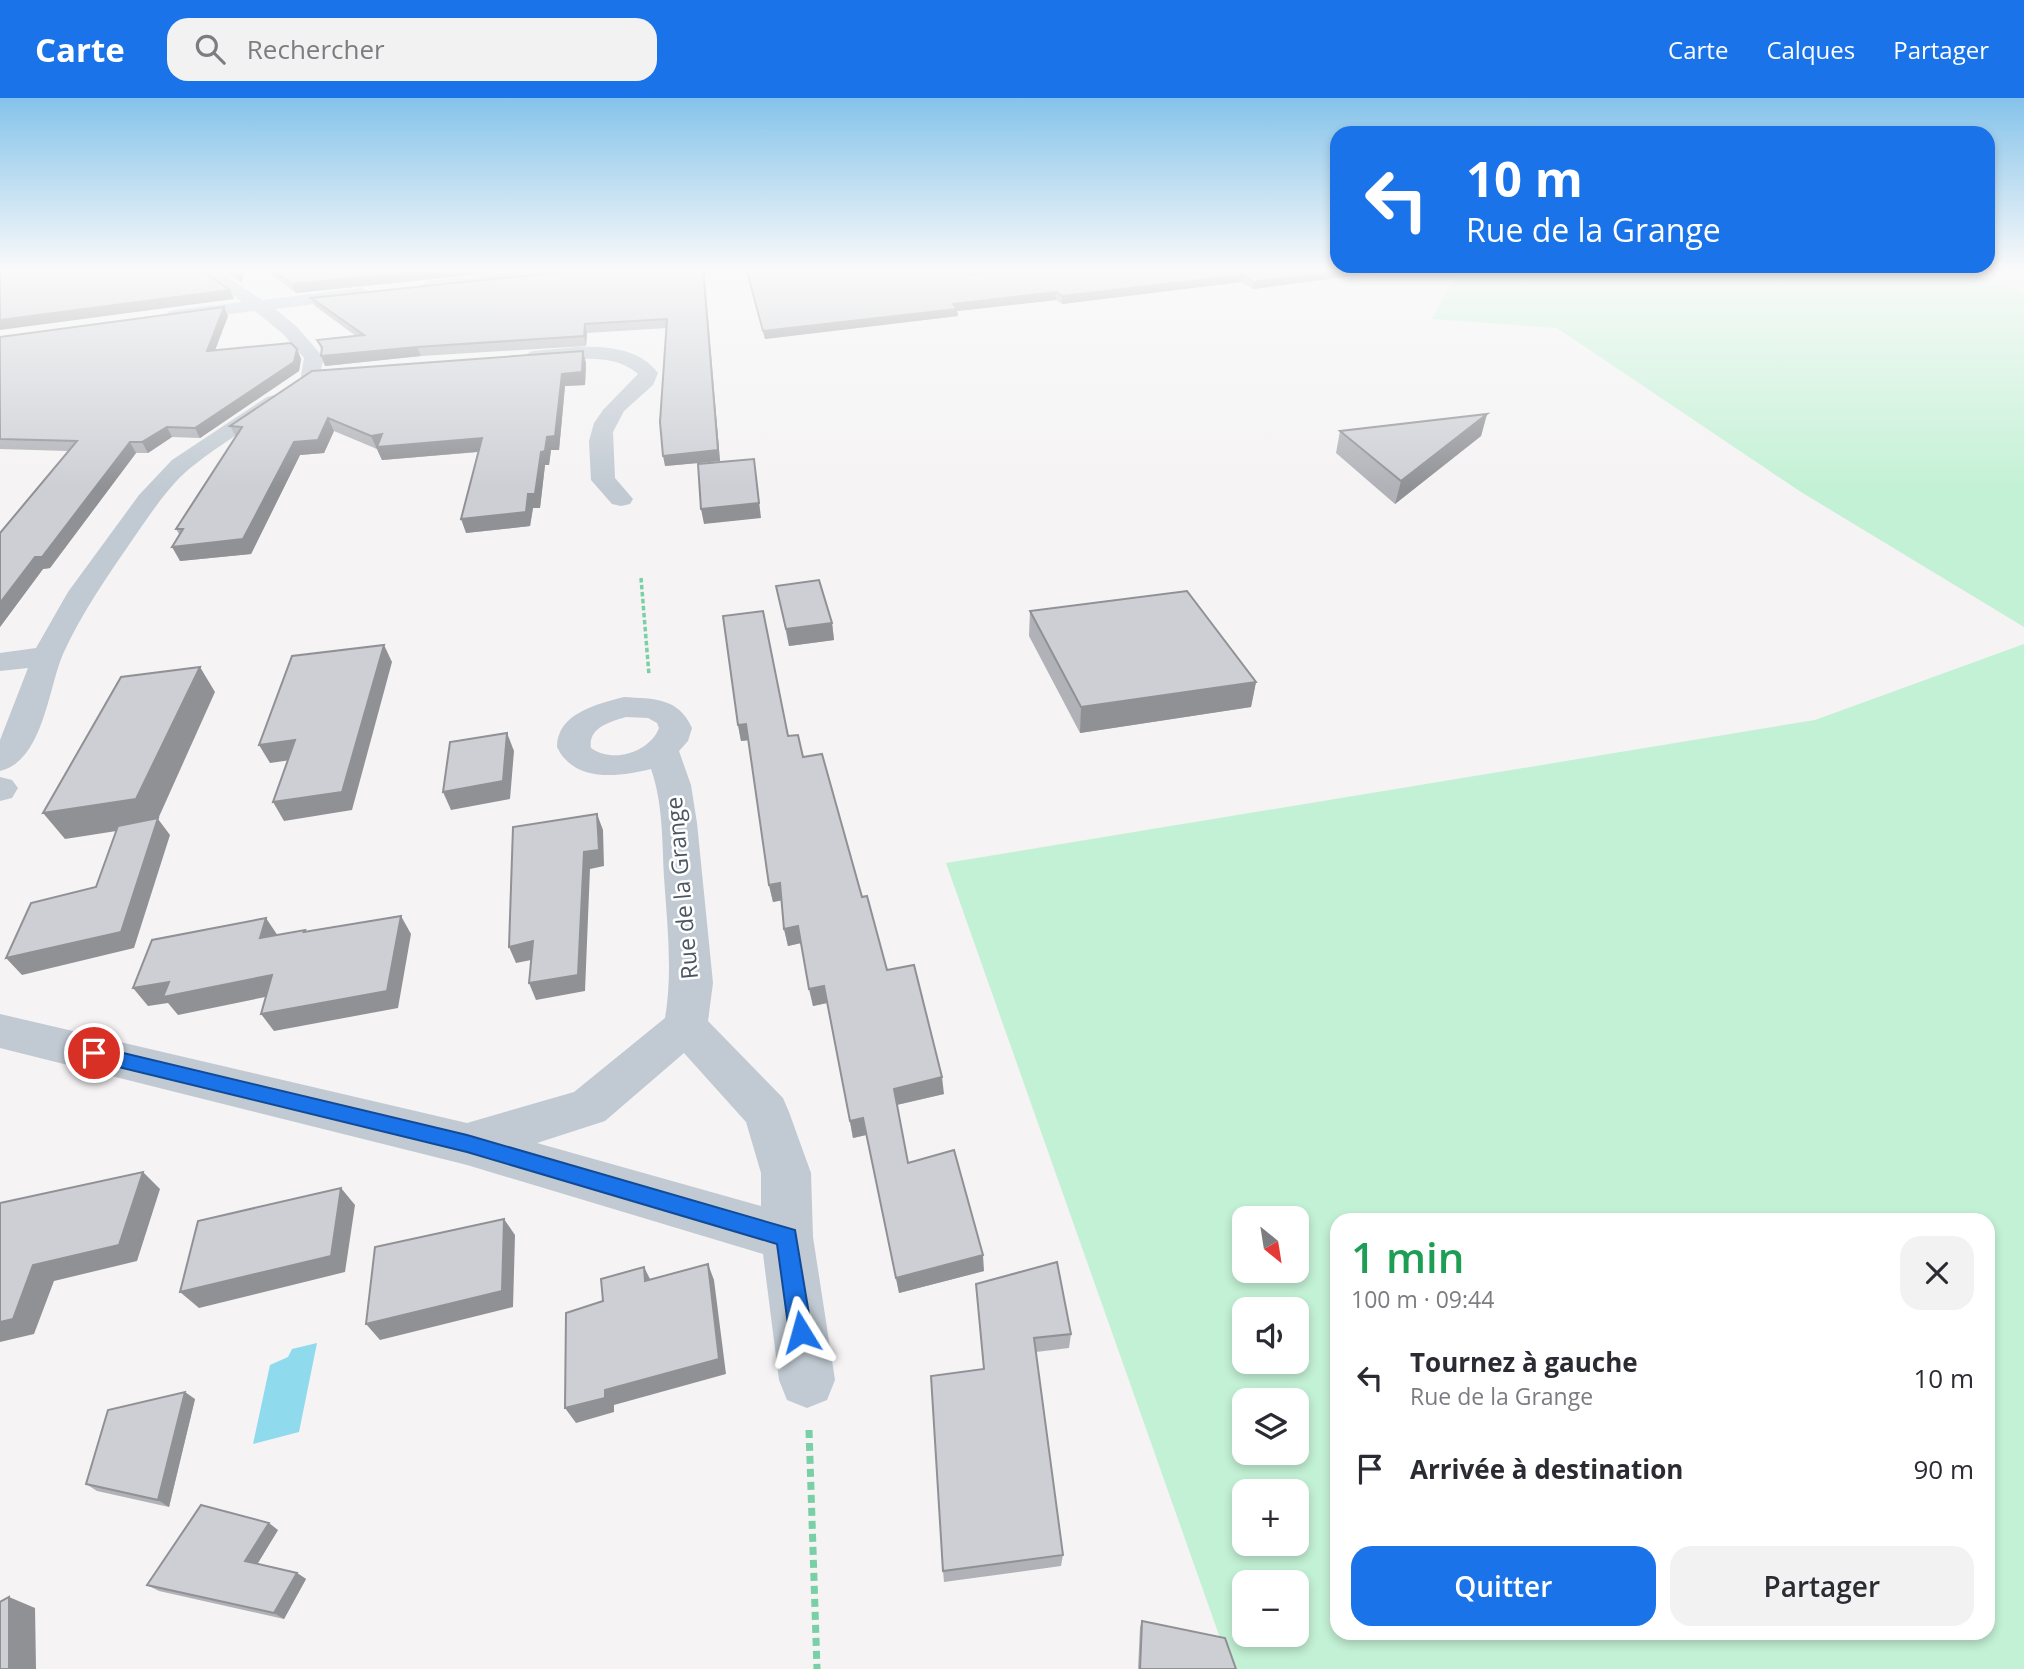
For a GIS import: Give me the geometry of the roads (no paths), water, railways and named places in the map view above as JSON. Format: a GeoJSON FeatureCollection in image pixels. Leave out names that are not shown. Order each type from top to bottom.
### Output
{"type":"FeatureCollection","features":[{"type":"Feature","properties":{"kind":"street"},"geometry":{"type":"LineString","coordinates":[[302,341],[314,358],[311,376]]}},
{"type":"Feature","properties":{"kind":"street"},"geometry":{"type":"LineString","coordinates":[[511,359],[608,353],[629,358],[648,373],[646,381],[631,392],[610,416],[600,438],[603,480],[621,499]]}},
{"type":"Feature","properties":{"kind":"street"},"geometry":{"type":"LineString","coordinates":[[0,761],[15,744],[32,704],[47,656],[82,592],[148,500],[180,465],[311,376],[333,373]]}},
{"type":"Feature","properties":{"kind":"street"},"geometry":{"type":"LineString","coordinates":[[0,662],[47,656]]}},
{"type":"Feature","properties":{"kind":"street"},"geometry":{"type":"LineString","coordinates":[[641,706],[669,714],[676,722],[677,732],[673,742],[662,751],[648,760],[614,766],[586,761],[577,754],[573,745],[582,726],[607,712],[641,706]]}},
{"type":"Feature","properties":{"kind":"street","name":"Rue de la Grange"},"geometry":{"type":"LineString","coordinates":[[662,751],[674,785],[679,824],[692,983],[686,1026]]}},
{"type":"Feature","properties":{"kind":"street"},"geometry":{"type":"LineString","coordinates":[[467,1144],[589,1107],[686,1026],[766,1112],[786,1173],[787,1237],[807,1380]]}},
{"type":"Feature","properties":{"kind":"street"},"geometry":{"type":"LineString","coordinates":[[0,1031],[467,1144],[787,1237]]}},
{"type":"Feature","properties":{"kind":"water"},"geometry":{"type":"Polygon","coordinates":[[[317,1343],[299,1432],[253,1444],[270,1365],[288,1357],[292,1349],[317,1343]]]}}]}
